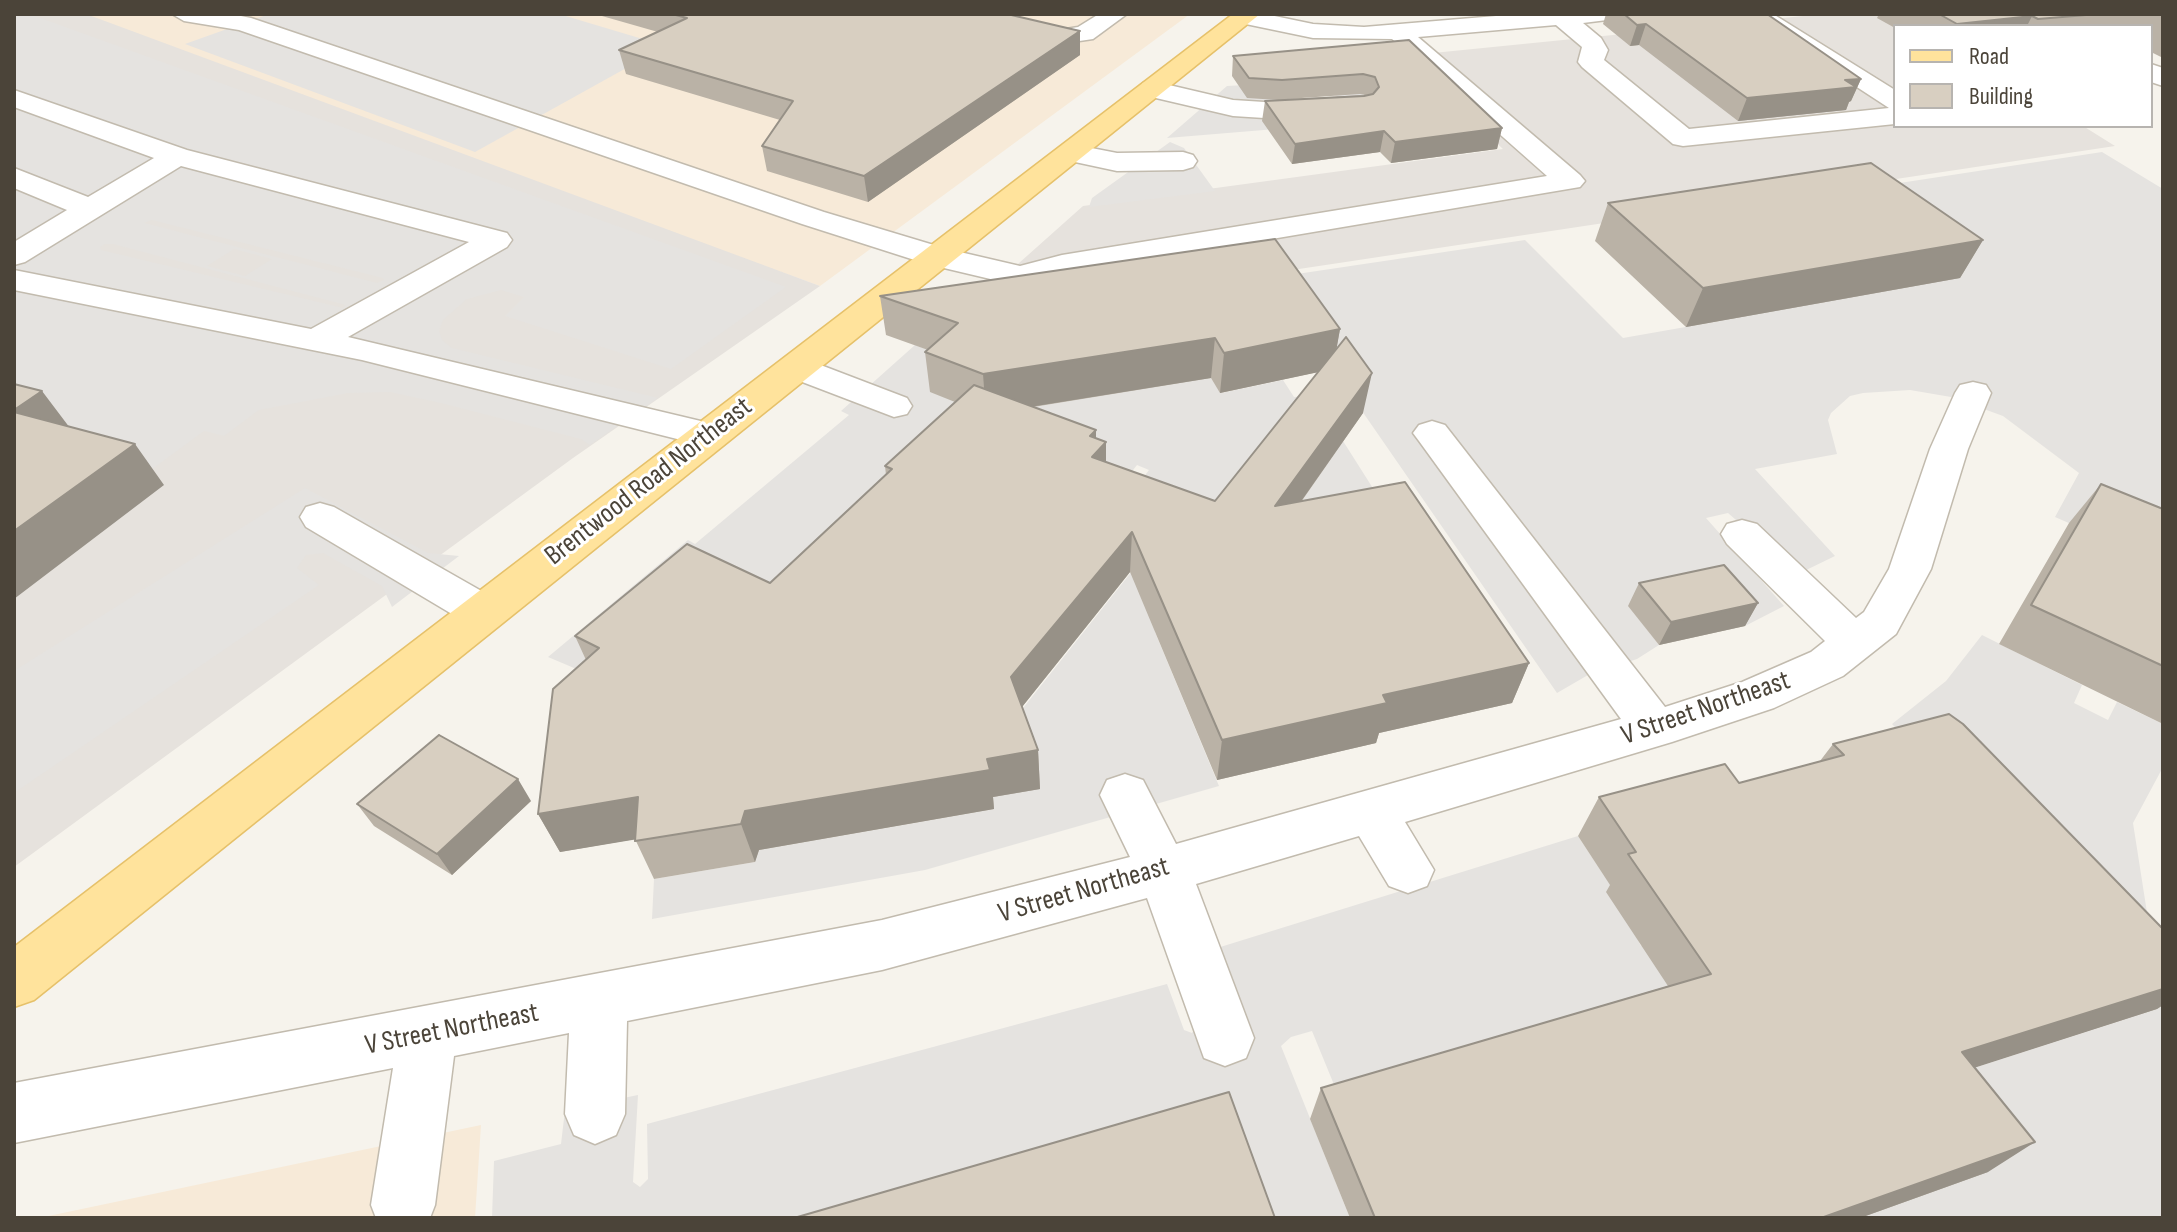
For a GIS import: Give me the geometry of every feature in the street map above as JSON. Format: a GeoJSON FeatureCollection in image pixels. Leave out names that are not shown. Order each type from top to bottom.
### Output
{"type":"FeatureCollection","features":[{"type":"Feature","properties":{"kind":"main road","name":"Brentwood Road Northeast"},"geometry":{"type":"LineString","coordinates":[[14,993],[33,967],[1246,16]]}},
{"type":"Feature","properties":{"kind":"street"},"geometry":{"type":"LineString","coordinates":[[184,14],[243,23],[938,257],[1020,276],[1062,265],[1570,181],[1398,32]]}},
{"type":"Feature","properties":{"kind":"street"},"geometry":{"type":"LineString","coordinates":[[962,14],[1013,19],[1044,34],[1073,36],[1089,31],[1115,14]]}},
{"type":"Feature","properties":{"kind":"street"},"geometry":{"type":"LineString","coordinates":[[1246,16],[1330,33],[1398,32],[1607,14]]}},
{"type":"Feature","properties":{"kind":"street"},"geometry":{"type":"LineString","coordinates":[[1757,14],[1893,101]]}},
{"type":"Feature","properties":{"kind":"street"},"geometry":{"type":"LineString","coordinates":[[1559,16],[1592,43],[1596,50],[1591,62],[1683,138],[1893,116]]}},
{"type":"Feature","properties":{"kind":"street"},"geometry":{"type":"LineString","coordinates":[[1152,89],[1233,108],[1280,111],[1346,106]]}},
{"type":"Feature","properties":{"kind":"street"},"geometry":{"type":"LineString","coordinates":[[14,98],[177,156],[496,240],[317,340]]}},
{"type":"Feature","properties":{"kind":"street"},"geometry":{"type":"LineString","coordinates":[[1071,153],[1117,162],[1183,161]]}},
{"type":"Feature","properties":{"kind":"street"},"geometry":{"type":"LineString","coordinates":[[14,255],[177,156]]}},
{"type":"Feature","properties":{"kind":"street"},"geometry":{"type":"LineString","coordinates":[[14,177],[90,209]]}},
{"type":"Feature","properties":{"kind":"street"},"geometry":{"type":"LineString","coordinates":[[14,280],[317,340],[709,435]]}},
{"type":"Feature","properties":{"kind":"street"},"geometry":{"type":"LineString","coordinates":[[797,367],[894,406]]}},
{"type":"Feature","properties":{"kind":"street","name":"V Street Northeast"},"geometry":{"type":"LineString","coordinates":[[14,1113],[427,1036],[882,945],[1162,870],[1655,729],[1797,680],[1856,644],[1880,623],[1897,597],[1910,569],[1949,449],[1973,393]]}},
{"type":"Feature","properties":{"kind":"street"},"geometry":{"type":"LineString","coordinates":[[1432,433],[1655,729]]}},
{"type":"Feature","properties":{"kind":"street"},"geometry":{"type":"LineString","coordinates":[[320,517],[483,612]]}},
{"type":"Feature","properties":{"kind":"street"},"geometry":{"type":"LineString","coordinates":[[1742,534],[1856,644]]}},
{"type":"Feature","properties":{"kind":"street"},"geometry":{"type":"LineString","coordinates":[[1125,795],[1162,870],[1225,1038]]}},
{"type":"Feature","properties":{"kind":"street"},"geometry":{"type":"LineString","coordinates":[[1370,810],[1408,870]]}},
{"type":"Feature","properties":{"kind":"street"},"geometry":{"type":"LineString","coordinates":[[595,1114],[599,1002]]}},
{"type":"Feature","properties":{"kind":"street"},"geometry":{"type":"LineString","coordinates":[[403,1205],[427,1036]]}},
{"type":"Feature","properties":{"kind":"shaded area"},"geometry":{"type":"Polygon","coordinates":[[[14,14],[86,14],[820,286],[573,458],[14,867],[14,14]]]}},
{"type":"Feature","properties":{"kind":"shaded area"},"geometry":{"type":"Polygon","coordinates":[[[14,14],[29,14],[786,287],[671,369],[505,316],[524,297],[501,290],[467,299],[443,320],[439,331],[442,340],[452,348],[658,398],[590,445],[581,439],[390,392],[348,393],[259,410],[224,436],[204,431],[140,478],[14,416],[14,14]],[[152,220],[144,223],[377,283],[384,280],[383,278],[152,220]],[[113,244],[100,247],[101,250],[343,308],[346,305],[113,244]],[[234,249],[207,266],[245,276],[272,259],[234,249]]]}},
{"type":"Feature","properties":{"kind":"shaded area"},"geometry":{"type":"Polygon","coordinates":[[[60,14],[1190,14],[820,286],[60,14]]]}},
{"type":"Feature","properties":{"kind":"shaded area"},"geometry":{"type":"Polygon","coordinates":[[[269,14],[559,14],[666,46],[475,152],[185,44],[269,14]]]}},
{"type":"Feature","properties":{"kind":"shaded area"},"geometry":{"type":"Polygon","coordinates":[[[1823,14],[1898,14],[1898,24],[1893,24],[1893,128],[2086,128],[2115,146],[954,321],[1083,206],[1503,149],[1403,56],[1823,14]]]}},
{"type":"Feature","properties":{"kind":"shaded area"},"geometry":{"type":"Polygon","coordinates":[[[1423,78],[1276,129],[1167,138],[1227,86],[1283,83],[1298,103],[1338,98],[1335,95],[1423,78]]]}},
{"type":"Feature","properties":{"kind":"shaded area"},"geometry":{"type":"Polygon","coordinates":[[[1170,142],[1184,148],[1215,191],[1089,207],[1092,198],[1170,142]]]}},
{"type":"Feature","properties":{"kind":"shaded area"},"geometry":{"type":"Polygon","coordinates":[[[2102,152],[2163,189],[2163,564],[2055,517],[2079,473],[2003,416],[1951,397],[1910,390],[1863,393],[1850,396],[1831,413],[1828,420],[1837,454],[1755,469],[1835,556],[1798,574],[1728,513],[1706,518],[1784,606],[1745,626],[1712,589],[1629,606],[1659,645],[1637,659],[1588,675],[1557,693],[1270,278],[1525,240],[1623,338],[1731,319],[1867,188],[2102,152]]]}},
{"type":"Feature","properties":{"kind":"shaded area"},"geometry":{"type":"Polygon","coordinates":[[[915,345],[962,362],[986,414],[1211,378],[1221,393],[1283,380],[1294,397],[1305,396],[1155,632],[1219,786],[925,870],[652,919],[654,879],[755,862],[759,850],[994,809],[991,798],[1004,732],[1160,536],[1120,508],[1149,470],[1137,465],[1107,503],[781,623],[593,676],[548,657],[688,540],[695,544],[849,415],[841,411],[915,345]]]}},
{"type":"Feature","properties":{"kind":"shaded area"},"geometry":{"type":"Polygon","coordinates":[[[1343,441],[1395,523],[1273,541],[1343,441]]]}},
{"type":"Feature","properties":{"kind":"shaded area"},"geometry":{"type":"Polygon","coordinates":[[[305,488],[428,553],[459,556],[392,607],[382,586],[323,553],[306,555],[297,568],[319,585],[14,793],[14,671],[305,488]]]}},
{"type":"Feature","properties":{"kind":"shaded area"},"geometry":{"type":"Polygon","coordinates":[[[1982,635],[2082,685],[2074,703],[2108,720],[2117,702],[2163,724],[2163,767],[2133,823],[2163,1015],[2163,1218],[1860,1218],[1961,1072],[2157,1009],[1892,724],[1946,681],[1982,635]]]}},
{"type":"Feature","properties":{"kind":"shaded area"},"geometry":{"type":"Polygon","coordinates":[[[1578,836],[1613,889],[1641,946],[1650,945],[1679,990],[1344,1109],[1312,1031],[1291,1037],[1281,1046],[1350,1218],[492,1218],[494,1161],[561,1144],[565,1110],[638,1095],[633,1182],[640,1187],[648,1179],[647,1124],[1167,984],[1184,1030],[1192,1033],[1196,1026],[1172,962],[1578,836]]]}},
{"type":"Feature","properties":{"kind":"shaded area"},"geometry":{"type":"Polygon","coordinates":[[[481,1125],[475,1218],[39,1218],[481,1125]]]}},
{"type":"Feature","properties":{"kind":"building"},"geometry":{"type":"Polygon","coordinates":[[[672,14],[1007,14],[1080,31],[864,176],[762,146],[793,101],[619,50],[687,18],[672,14]]]}},
{"type":"Feature","properties":{"kind":"building"},"geometry":{"type":"Polygon","coordinates":[[[1624,14],[1767,14],[1861,79],[1845,80],[1856,87],[1747,98],[1646,24],[1637,25],[1624,14]]]}},
{"type":"Feature","properties":{"kind":"building"},"geometry":{"type":"Polygon","coordinates":[[[1939,14],[2098,14],[2038,19],[2032,16],[1957,24],[1939,14]]]}},
{"type":"Feature","properties":{"kind":"building"},"geometry":{"type":"Polygon","coordinates":[[[1409,40],[1502,128],[1395,142],[1384,131],[1295,144],[1265,101],[1364,96],[1373,94],[1379,87],[1375,77],[1363,74],[1282,80],[1249,78],[1233,56],[1409,40]]]}},
{"type":"Feature","properties":{"kind":"building"},"geometry":{"type":"Polygon","coordinates":[[[1871,163],[1983,240],[1703,288],[1608,203],[1871,163]]]}},
{"type":"Feature","properties":{"kind":"building"},"geometry":{"type":"Polygon","coordinates":[[[1275,239],[1340,329],[1224,353],[1215,338],[983,374],[925,352],[958,323],[880,296],[1275,239]]]}},
{"type":"Feature","properties":{"kind":"building"},"geometry":{"type":"Polygon","coordinates":[[[1346,337],[1372,373],[1275,506],[1405,482],[1529,663],[1383,695],[1387,703],[1222,740],[1132,532],[1011,677],[1038,750],[987,759],[990,770],[745,811],[741,824],[635,841],[638,797],[538,814],[553,689],[599,648],[575,636],[687,544],[770,583],[892,469],[885,466],[974,385],[1096,430],[1090,436],[1106,442],[1092,457],[1215,501],[1346,337]]]}},
{"type":"Feature","properties":{"kind":"building"},"geometry":{"type":"Polygon","coordinates":[[[14,384],[42,391],[14,410],[14,384]]]}},
{"type":"Feature","properties":{"kind":"building"},"geometry":{"type":"Polygon","coordinates":[[[14,412],[135,444],[14,531],[14,412]]]}},
{"type":"Feature","properties":{"kind":"building"},"geometry":{"type":"Polygon","coordinates":[[[2101,484],[2163,509],[2163,666],[2031,605],[2101,484]]]}},
{"type":"Feature","properties":{"kind":"building"},"geometry":{"type":"Polygon","coordinates":[[[1724,565],[1758,603],[1671,622],[1639,583],[1724,565]]]}},
{"type":"Feature","properties":{"kind":"building"},"geometry":{"type":"Polygon","coordinates":[[[1949,714],[1963,724],[2163,929],[2163,989],[1962,1052],[2035,1142],[1821,1218],[1375,1218],[1321,1088],[1711,974],[1628,854],[1636,852],[1599,797],[1725,764],[1739,783],[1844,755],[1833,744],[1949,714]]]}},
{"type":"Feature","properties":{"kind":"building"},"geometry":{"type":"Polygon","coordinates":[[[439,735],[518,779],[437,854],[357,804],[439,735]]]}},
{"type":"Feature","properties":{"kind":"building"},"geometry":{"type":"Polygon","coordinates":[[[1229,1092],[1275,1218],[794,1218],[1229,1092]]]}}]}
